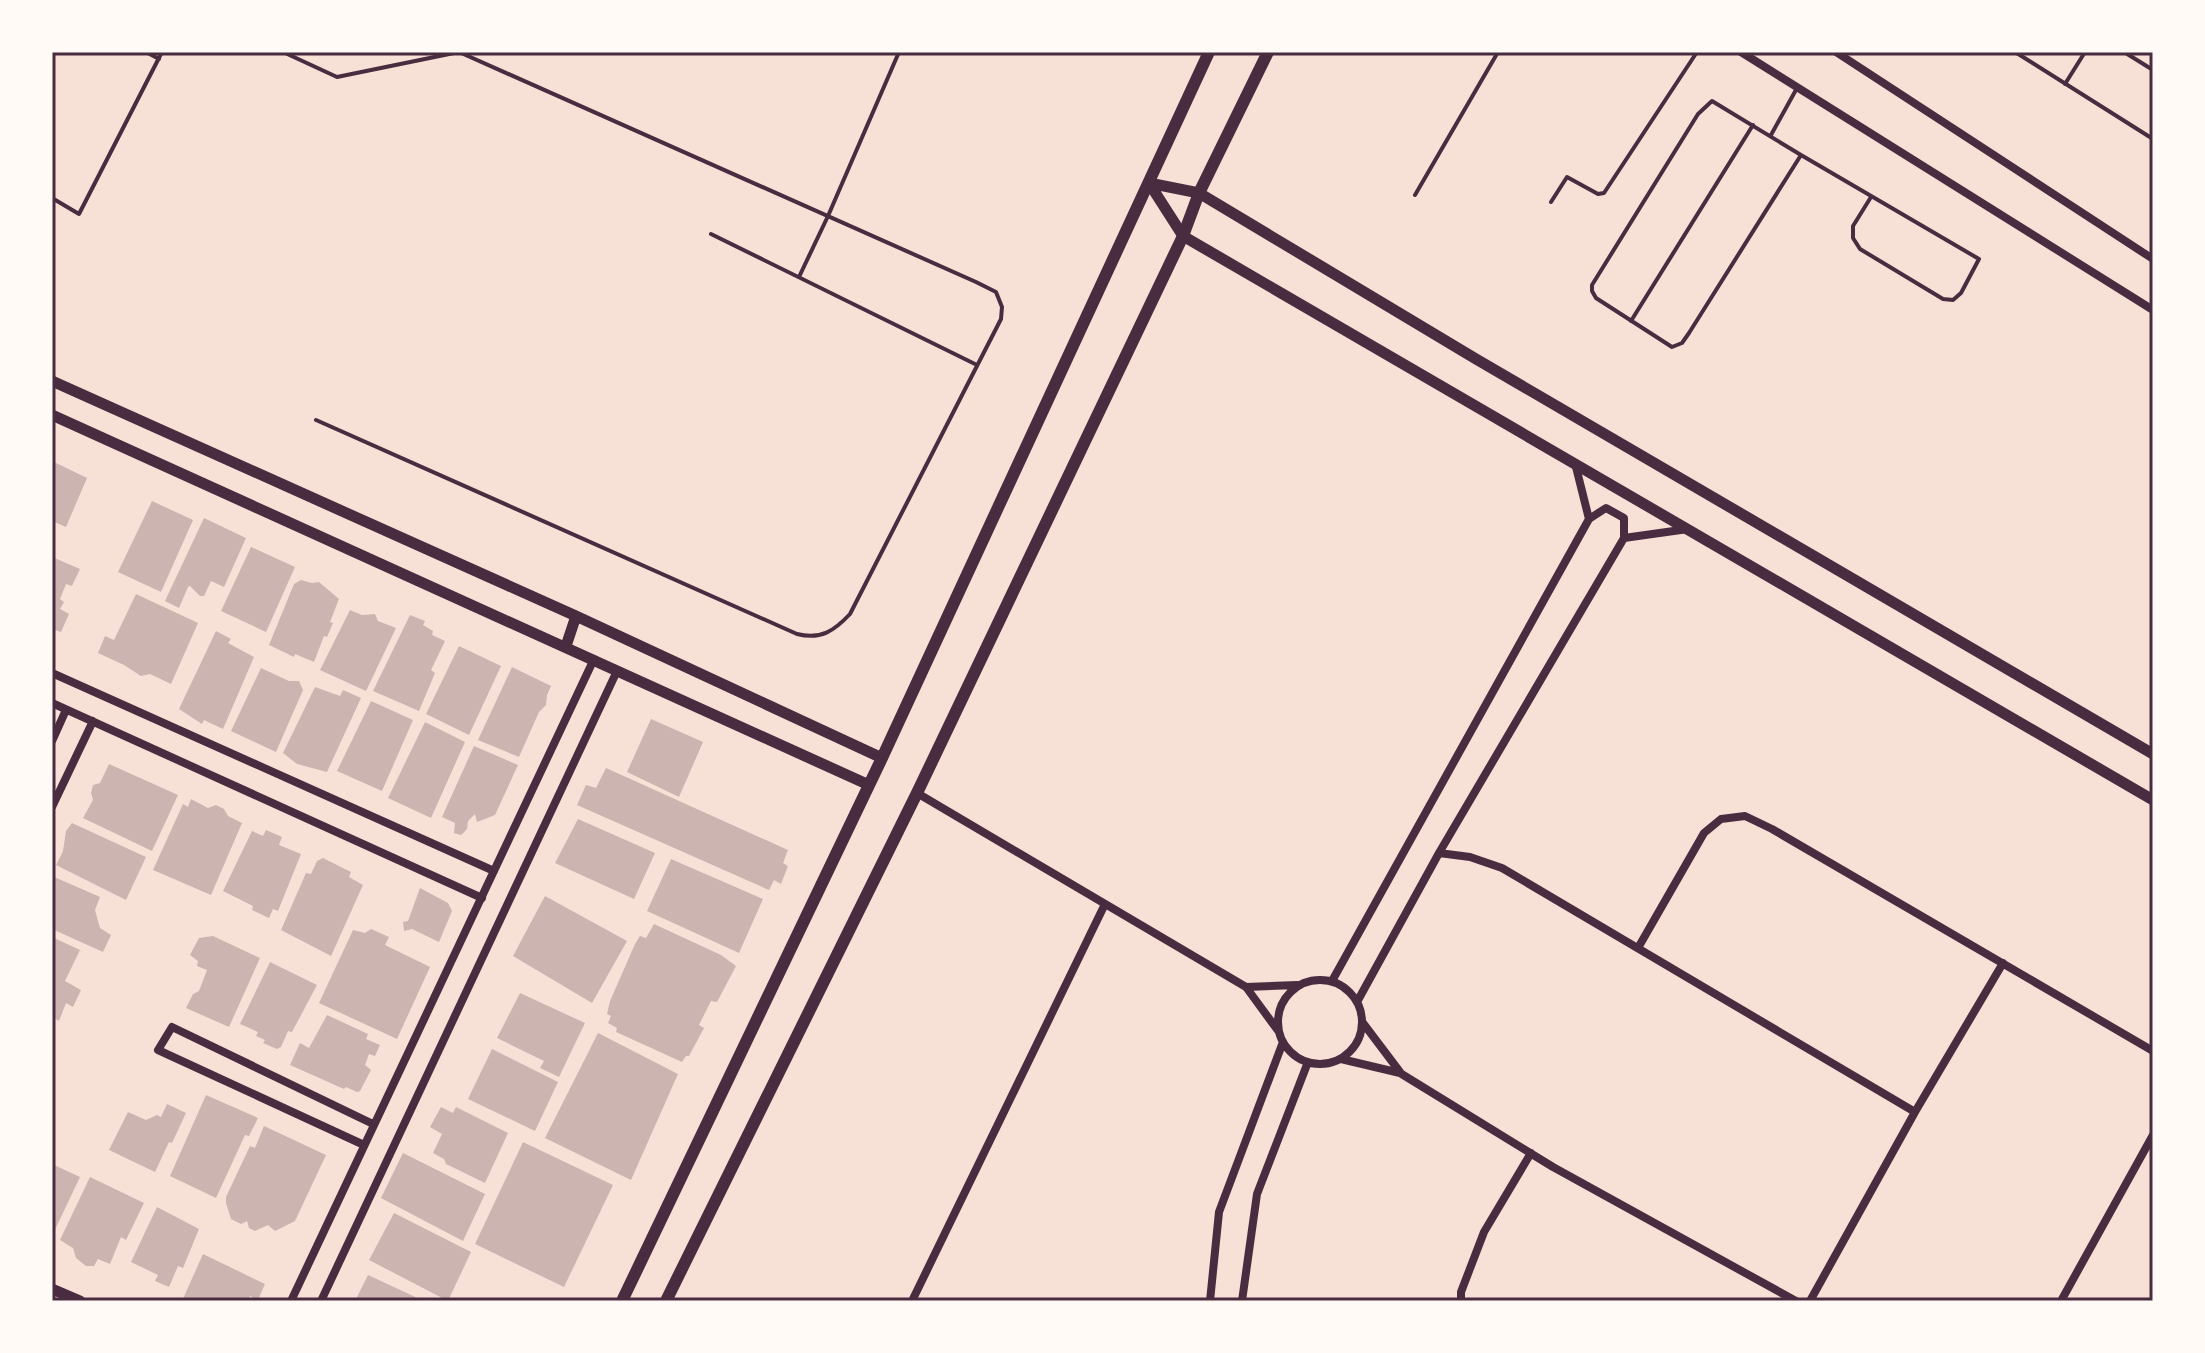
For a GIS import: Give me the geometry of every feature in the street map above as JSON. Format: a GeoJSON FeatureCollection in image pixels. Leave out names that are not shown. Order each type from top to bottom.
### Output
{"type":"FeatureCollection","features":[{"type":"Feature","properties":{"kind":"main road"},"geometry":{"type":"LineString","coordinates":[[622,1301],[882,758],[1209,52]]}},
{"type":"Feature","properties":{"kind":"main road"},"geometry":{"type":"LineString","coordinates":[[666,1301],[917,793],[1268,52]]}},
{"type":"Feature","properties":{"kind":"street"},"geometry":{"type":"LineString","coordinates":[[1741,52],[2153,310]]}},
{"type":"Feature","properties":{"kind":"street"},"geometry":{"type":"LineString","coordinates":[[1836,52],[2153,259]]}},
{"type":"Feature","properties":{"kind":"street"},"geometry":{"type":"LineString","coordinates":[[1149,183],[1199,193],[1489,367],[2153,754]]}},
{"type":"Feature","properties":{"kind":"street"},"geometry":{"type":"LineString","coordinates":[[1149,183],[1183,236],[2153,800]]}},
{"type":"Feature","properties":{"kind":"street"},"geometry":{"type":"LineString","coordinates":[[52,381],[576,616],[882,758]]}},
{"type":"Feature","properties":{"kind":"street"},"geometry":{"type":"LineString","coordinates":[[52,415],[869,785]]}},
{"type":"Feature","properties":{"kind":"street"},"geometry":{"type":"LineString","coordinates":[[1575,463],[1589,519]]}},
{"type":"Feature","properties":{"kind":"street"},"geometry":{"type":"LineString","coordinates":[[1332,981],[1589,519],[1606,508],[1624,518],[1624,538],[1439,853],[1357,1002]]}},
{"type":"Feature","properties":{"kind":"street"},"geometry":{"type":"LineString","coordinates":[[1624,538],[1689,529]]}},
{"type":"Feature","properties":{"kind":"street"},"geometry":{"type":"LineString","coordinates":[[566,646],[576,616]]}},
{"type":"Feature","properties":{"kind":"street"},"geometry":{"type":"LineString","coordinates":[[291,1301],[594,659]]}},
{"type":"Feature","properties":{"kind":"street"},"geometry":{"type":"LineString","coordinates":[[321,1301],[617,671]]}},
{"type":"Feature","properties":{"kind":"street"},"geometry":{"type":"LineString","coordinates":[[52,673],[494,871]]}},
{"type":"Feature","properties":{"kind":"street"},"geometry":{"type":"LineString","coordinates":[[52,703],[482,898]]}},
{"type":"Feature","properties":{"kind":"street"},"geometry":{"type":"LineString","coordinates":[[52,741],[66,710]]}},
{"type":"Feature","properties":{"kind":"street"},"geometry":{"type":"LineString","coordinates":[[52,807],[93,721]]}},
{"type":"Feature","properties":{"kind":"street"},"geometry":{"type":"LineString","coordinates":[[917,793],[1246,987],[1290,1051],[1308,1062],[1319,1064],[1341,1059],[1400,1073],[1531,1153],[1796,1301]]}},
{"type":"Feature","properties":{"kind":"street"},"geometry":{"type":"LineString","coordinates":[[1638,948],[1704,833],[1721,819],[1745,816],[2153,1051]]}},
{"type":"Feature","properties":{"kind":"street"},"geometry":{"type":"LineString","coordinates":[[1439,853],[1470,857],[1502,868],[1915,1112]]}},
{"type":"Feature","properties":{"kind":"street"},"geometry":{"type":"LineString","coordinates":[[912,1301],[1105,904]]}},
{"type":"Feature","properties":{"kind":"street"},"geometry":{"type":"LineString","coordinates":[[1810,1301],[1915,1112],[2003,963]]}},
{"type":"Feature","properties":{"kind":"street"},"geometry":{"type":"LineString","coordinates":[[1279,1032],[1279,1010],[1292,988],[1321,979],[1332,981],[1351,993],[1363,1023],[1400,1073]]}},
{"type":"Feature","properties":{"kind":"street"},"geometry":{"type":"LineString","coordinates":[[1246,987],[1300,985]]}},
{"type":"Feature","properties":{"kind":"street"},"geometry":{"type":"LineString","coordinates":[[1341,1059],[1359,1041],[1363,1023]]}},
{"type":"Feature","properties":{"kind":"street"},"geometry":{"type":"LineString","coordinates":[[364,1145],[158,1050],[172,1027],[373,1124]]}},
{"type":"Feature","properties":{"kind":"street"},"geometry":{"type":"LineString","coordinates":[[1210,1301],[1219,1212],[1283,1042]]}},
{"type":"Feature","properties":{"kind":"street"},"geometry":{"type":"LineString","coordinates":[[1242,1301],[1257,1194],[1308,1062]]}},
{"type":"Feature","properties":{"kind":"street"},"geometry":{"type":"LineString","coordinates":[[2061,1301],[2153,1135]]}},
{"type":"Feature","properties":{"kind":"street"},"geometry":{"type":"LineString","coordinates":[[1461,1301],[1461,1292],[1484,1232],[1531,1153]]}},
{"type":"Feature","properties":{"kind":"street"},"geometry":{"type":"LineString","coordinates":[[52,1289],[80,1301]]}},
{"type":"Feature","properties":{"kind":"lane"},"geometry":{"type":"LineString","coordinates":[[146,52],[159,59]]}},
{"type":"Feature","properties":{"kind":"lane"},"geometry":{"type":"LineString","coordinates":[[52,198],[79,214],[162,52]]}},
{"type":"Feature","properties":{"kind":"lane"},"geometry":{"type":"LineString","coordinates":[[283,52],[337,77],[460,52],[996,292],[1002,307],[1001,319],[850,614],[834,631],[812,638],[316,420]]}},
{"type":"Feature","properties":{"kind":"lane"},"geometry":{"type":"LineString","coordinates":[[799,277],[899,52]]}},
{"type":"Feature","properties":{"kind":"lane"},"geometry":{"type":"LineString","coordinates":[[1415,195],[1498,52]]}},
{"type":"Feature","properties":{"kind":"lane"},"geometry":{"type":"LineString","coordinates":[[1551,202],[1567,177],[1598,194],[1604,193],[1697,52]]}},
{"type":"Feature","properties":{"kind":"lane"},"geometry":{"type":"LineString","coordinates":[[2015,52],[2153,139]]}},
{"type":"Feature","properties":{"kind":"lane"},"geometry":{"type":"LineString","coordinates":[[2065,84],[2085,52]]}},
{"type":"Feature","properties":{"kind":"lane"},"geometry":{"type":"LineString","coordinates":[[2124,52],[2153,70]]}},
{"type":"Feature","properties":{"kind":"lane"},"geometry":{"type":"LineString","coordinates":[[1771,135],[1798,88]]}},
{"type":"Feature","properties":{"kind":"lane"},"geometry":{"type":"LineString","coordinates":[[1801,155],[1682,343],[1672,347],[1596,298],[1592,285],[1597,276],[1704,106],[1712,101],[1979,259],[1961,293],[1953,300],[1943,299],[1860,249],[1853,238],[1853,226],[1871,197]]}},
{"type":"Feature","properties":{"kind":"lane"},"geometry":{"type":"LineString","coordinates":[[1631,321],[1753,125]]}},
{"type":"Feature","properties":{"kind":"lane"},"geometry":{"type":"LineString","coordinates":[[711,234],[977,365]]}},
{"type":"Feature","properties":{"kind":"building"},"geometry":{"type":"Polygon","coordinates":[[[52,461],[87,478],[66,527],[52,521],[52,461]]]}},
{"type":"Feature","properties":{"kind":"building"},"geometry":{"type":"Polygon","coordinates":[[[152,501],[193,520],[161,592],[118,572],[152,501]]]}},
{"type":"Feature","properties":{"kind":"building"},"geometry":{"type":"Polygon","coordinates":[[[204,518],[246,538],[224,587],[211,581],[204,596],[200,596],[190,586],[179,608],[165,601],[204,518]]]}},
{"type":"Feature","properties":{"kind":"building"},"geometry":{"type":"Polygon","coordinates":[[[251,547],[295,567],[266,632],[221,611],[251,547]]]}},
{"type":"Feature","properties":{"kind":"building"},"geometry":{"type":"Polygon","coordinates":[[[52,557],[80,569],[72,586],[66,584],[60,599],[64,602],[60,609],[69,614],[61,632],[52,629],[52,557]]]}},
{"type":"Feature","properties":{"kind":"building"},"geometry":{"type":"Polygon","coordinates":[[[301,580],[319,582],[339,599],[330,622],[333,623],[314,662],[269,645],[294,584],[301,580]]]}},
{"type":"Feature","properties":{"kind":"building"},"geometry":{"type":"Polygon","coordinates":[[[136,594],[198,623],[171,684],[150,674],[141,676],[98,653],[105,636],[114,640],[136,594]]]}},
{"type":"Feature","properties":{"kind":"building"},"geometry":{"type":"Polygon","coordinates":[[[350,610],[362,615],[375,614],[378,621],[396,628],[366,691],[320,670],[350,610]]]}},
{"type":"Feature","properties":{"kind":"building"},"geometry":{"type":"Polygon","coordinates":[[[410,615],[425,621],[423,625],[433,631],[432,635],[445,641],[431,670],[435,673],[419,711],[373,691],[410,615]]]}},
{"type":"Feature","properties":{"kind":"building"},"geometry":{"type":"Polygon","coordinates":[[[216,631],[231,639],[228,643],[254,657],[223,729],[204,720],[202,724],[179,709],[216,631]]]}},
{"type":"Feature","properties":{"kind":"building"},"geometry":{"type":"Polygon","coordinates":[[[459,646],[501,666],[469,735],[426,714],[459,646]]]}},
{"type":"Feature","properties":{"kind":"building"},"geometry":{"type":"Polygon","coordinates":[[[512,667],[551,686],[546,705],[539,712],[519,757],[478,740],[512,667]]]}},
{"type":"Feature","properties":{"kind":"building"},"geometry":{"type":"Polygon","coordinates":[[[261,668],[289,681],[299,681],[303,690],[276,752],[231,731],[261,668]]]}},
{"type":"Feature","properties":{"kind":"building"},"geometry":{"type":"Polygon","coordinates":[[[315,687],[340,696],[343,690],[361,698],[327,772],[297,764],[283,753],[315,687]]]}},
{"type":"Feature","properties":{"kind":"building"},"geometry":{"type":"Polygon","coordinates":[[[371,701],[413,720],[382,791],[337,771],[371,701]]]}},
{"type":"Feature","properties":{"kind":"building"},"geometry":{"type":"Polygon","coordinates":[[[651,719],[703,742],[679,797],[627,772],[651,719]]]}},
{"type":"Feature","properties":{"kind":"building"},"geometry":{"type":"Polygon","coordinates":[[[425,722],[465,742],[431,818],[388,798],[425,722]]]}},
{"type":"Feature","properties":{"kind":"building"},"geometry":{"type":"Polygon","coordinates":[[[474,746],[518,765],[495,815],[477,822],[475,814],[461,835],[454,833],[455,823],[442,817],[474,746]]]}},
{"type":"Feature","properties":{"kind":"building"},"geometry":{"type":"Polygon","coordinates":[[[109,764],[178,795],[152,851],[83,818],[93,800],[93,785],[100,783],[109,764]]]}},
{"type":"Feature","properties":{"kind":"building"},"geometry":{"type":"Polygon","coordinates":[[[606,768],[788,850],[783,863],[788,866],[781,884],[774,880],[769,890],[577,805],[586,785],[596,788],[606,768]]]}},
{"type":"Feature","properties":{"kind":"building"},"geometry":{"type":"Polygon","coordinates":[[[191,799],[208,808],[216,805],[242,823],[211,895],[153,870],[183,804],[188,807],[191,799]]]}},
{"type":"Feature","properties":{"kind":"building"},"geometry":{"type":"Polygon","coordinates":[[[578,819],[655,853],[634,899],[555,863],[578,819]]]}},
{"type":"Feature","properties":{"kind":"building"},"geometry":{"type":"Polygon","coordinates":[[[72,823],[146,857],[126,900],[56,865],[63,851],[66,831],[72,823]]]}},
{"type":"Feature","properties":{"kind":"building"},"geometry":{"type":"Polygon","coordinates":[[[266,830],[282,837],[279,845],[301,854],[278,911],[273,909],[269,918],[223,891],[252,831],[263,836],[266,830]]]}},
{"type":"Feature","properties":{"kind":"building"},"geometry":{"type":"Polygon","coordinates":[[[323,858],[351,872],[349,877],[363,885],[331,956],[281,930],[306,873],[311,874],[317,861],[323,858]]]}},
{"type":"Feature","properties":{"kind":"building"},"geometry":{"type":"Polygon","coordinates":[[[671,859],[763,899],[739,953],[647,911],[671,859]]]}},
{"type":"Feature","properties":{"kind":"building"},"geometry":{"type":"Polygon","coordinates":[[[52,876],[100,897],[95,910],[100,928],[111,935],[103,952],[52,929],[52,876]]]}},
{"type":"Feature","properties":{"kind":"building"},"geometry":{"type":"Polygon","coordinates":[[[420,888],[448,903],[452,911],[439,942],[412,929],[404,931],[403,922],[408,921],[420,888]]]}},
{"type":"Feature","properties":{"kind":"building"},"geometry":{"type":"Polygon","coordinates":[[[545,896],[627,941],[592,1003],[513,956],[545,896]]]}},
{"type":"Feature","properties":{"kind":"building"},"geometry":{"type":"Polygon","coordinates":[[[654,924],[721,955],[736,966],[717,1002],[711,1001],[699,1025],[704,1028],[689,1056],[682,1062],[616,1032],[617,1028],[608,1023],[610,1001],[635,944],[640,936],[646,938],[654,924]]]}},
{"type":"Feature","properties":{"kind":"building"},"geometry":{"type":"Polygon","coordinates":[[[371,929],[389,937],[385,945],[430,967],[397,1039],[319,1003],[353,930],[365,933],[371,929]]]}},
{"type":"Feature","properties":{"kind":"building"},"geometry":{"type":"Polygon","coordinates":[[[213,936],[260,958],[229,1027],[186,1008],[193,994],[199,991],[207,970],[197,966],[198,961],[190,955],[199,938],[213,936]]]}},
{"type":"Feature","properties":{"kind":"building"},"geometry":{"type":"Polygon","coordinates":[[[52,937],[80,950],[65,981],[81,990],[73,1007],[66,1003],[59,1021],[52,1017],[52,937]]]}},
{"type":"Feature","properties":{"kind":"building"},"geometry":{"type":"Polygon","coordinates":[[[270,962],[317,985],[292,1032],[288,1031],[277,1049],[263,1043],[265,1040],[256,1036],[258,1032],[240,1024],[270,962]]]}},
{"type":"Feature","properties":{"kind":"building"},"geometry":{"type":"Polygon","coordinates":[[[520,993],[585,1023],[559,1077],[540,1068],[544,1061],[497,1038],[520,993]]]}},
{"type":"Feature","properties":{"kind":"building"},"geometry":{"type":"Polygon","coordinates":[[[327,1015],[368,1034],[366,1039],[380,1045],[375,1056],[369,1054],[365,1065],[371,1070],[360,1091],[344,1089],[290,1065],[300,1043],[309,1048],[327,1015]]]}},
{"type":"Feature","properties":{"kind":"building"},"geometry":{"type":"Polygon","coordinates":[[[598,1033],[678,1074],[631,1180],[545,1138],[598,1033]]]}},
{"type":"Feature","properties":{"kind":"building"},"geometry":{"type":"Polygon","coordinates":[[[492,1049],[558,1082],[535,1131],[468,1099],[492,1049]]]}},
{"type":"Feature","properties":{"kind":"building"},"geometry":{"type":"Polygon","coordinates":[[[206,1095],[258,1118],[249,1136],[245,1135],[216,1198],[170,1176],[206,1095]]]}},
{"type":"Feature","properties":{"kind":"building"},"geometry":{"type":"Polygon","coordinates":[[[167,1104],[186,1113],[155,1172],[109,1150],[128,1112],[146,1120],[157,1115],[161,1117],[167,1104]]]}},
{"type":"Feature","properties":{"kind":"building"},"geometry":{"type":"Polygon","coordinates":[[[441,1107],[453,1113],[456,1107],[508,1133],[485,1183],[446,1164],[444,1159],[433,1153],[442,1134],[430,1127],[441,1107]]]}},
{"type":"Feature","properties":{"kind":"building"},"geometry":{"type":"Polygon","coordinates":[[[264,1126],[326,1155],[295,1221],[275,1231],[268,1225],[255,1231],[249,1228],[247,1221],[241,1224],[231,1219],[226,1203],[250,1146],[255,1148],[264,1126]]]}},
{"type":"Feature","properties":{"kind":"building"},"geometry":{"type":"Polygon","coordinates":[[[523,1142],[613,1185],[564,1287],[475,1244],[523,1142]]]}},
{"type":"Feature","properties":{"kind":"building"},"geometry":{"type":"Polygon","coordinates":[[[403,1153],[485,1194],[463,1241],[381,1198],[403,1153]]]}},
{"type":"Feature","properties":{"kind":"building"},"geometry":{"type":"Polygon","coordinates":[[[52,1164],[80,1177],[52,1236],[52,1164]]]}},
{"type":"Feature","properties":{"kind":"building"},"geometry":{"type":"Polygon","coordinates":[[[90,1177],[144,1203],[126,1240],[121,1237],[110,1264],[98,1259],[94,1266],[86,1266],[76,1258],[73,1248],[60,1240],[90,1177]]]}},
{"type":"Feature","properties":{"kind":"building"},"geometry":{"type":"Polygon","coordinates":[[[157,1207],[199,1229],[183,1268],[178,1266],[169,1287],[155,1281],[158,1275],[131,1262],[157,1207]]]}},
{"type":"Feature","properties":{"kind":"building"},"geometry":{"type":"Polygon","coordinates":[[[394,1213],[471,1252],[448,1301],[369,1260],[394,1213]]]}},
{"type":"Feature","properties":{"kind":"building"},"geometry":{"type":"Polygon","coordinates":[[[203,1254],[265,1284],[258,1300],[250,1296],[248,1301],[182,1301],[203,1254]]]}},
{"type":"Feature","properties":{"kind":"building"},"geometry":{"type":"Polygon","coordinates":[[[368,1275],[424,1301],[355,1301],[368,1275]]]}}]}
